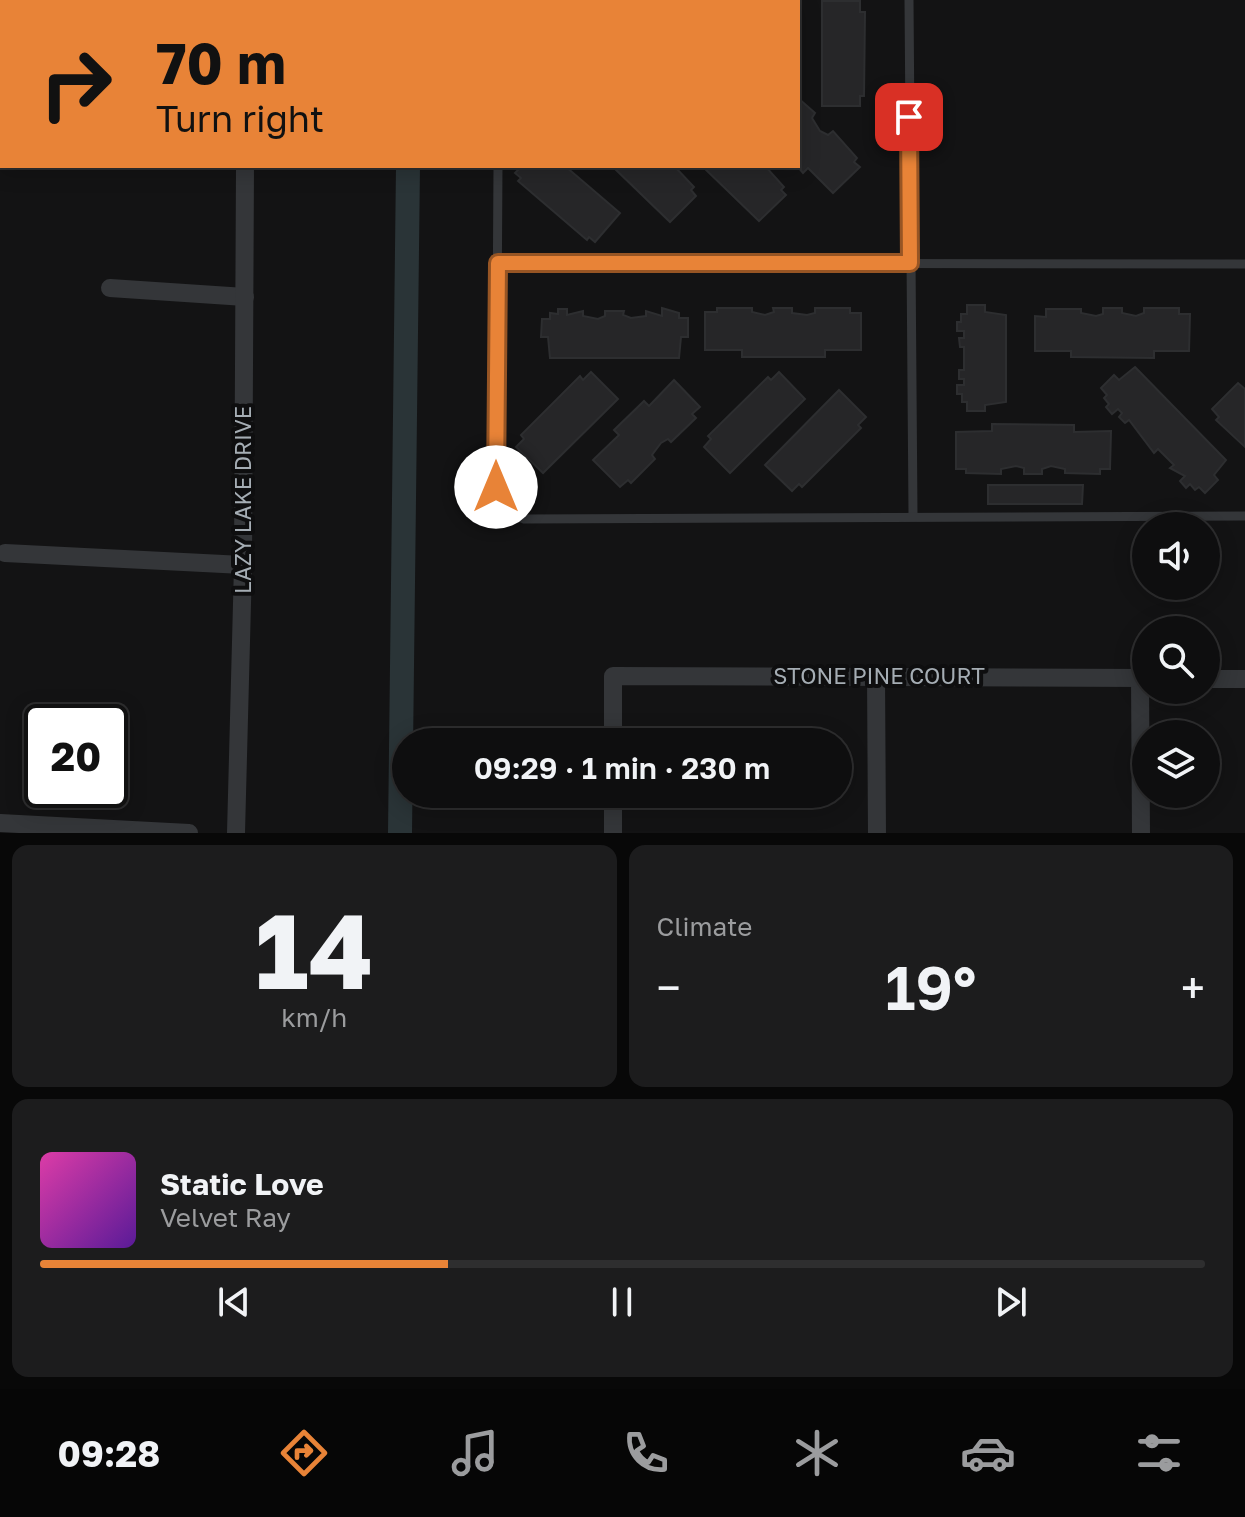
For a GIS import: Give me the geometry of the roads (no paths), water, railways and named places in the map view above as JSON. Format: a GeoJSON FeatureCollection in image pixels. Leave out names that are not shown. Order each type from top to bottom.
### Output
{"type":"FeatureCollection","features":[{"type":"Feature","properties":{"kind":"street","name":"LAZY LAKE DRIVE"},"geometry":{"type":"LineString","coordinates":[[236,833],[243,565],[245,168]]}},
{"type":"Feature","properties":{"kind":"street"},"geometry":{"type":"LineString","coordinates":[[110,288],[245,297]]}},
{"type":"Feature","properties":{"kind":"street"},"geometry":{"type":"LineString","coordinates":[[5,553],[243,565]]}},
{"type":"Feature","properties":{"kind":"street","name":"STONE PINE COURT"},"geometry":{"type":"LineString","coordinates":[[613,728],[613,676],[1132,678]]}},
{"type":"Feature","properties":{"kind":"street"},"geometry":{"type":"LineString","coordinates":[[876,676],[877,833]]}},
{"type":"Feature","properties":{"kind":"street"},"geometry":{"type":"LineString","coordinates":[[1220,679],[1245,679]]}},
{"type":"Feature","properties":{"kind":"street"},"geometry":{"type":"LineString","coordinates":[[1141,833],[1143,704]]}},
{"type":"Feature","properties":{"kind":"street"},"geometry":{"type":"LineString","coordinates":[[613,808],[613,833]]}},
{"type":"Feature","properties":{"kind":"street"},"geometry":{"type":"LineString","coordinates":[[0,823],[189,833]]}},
{"type":"Feature","properties":{"kind":"lane"},"geometry":{"type":"LineString","coordinates":[[909,0],[913,515]]}},
{"type":"Feature","properties":{"kind":"lane"},"geometry":{"type":"LineString","coordinates":[[498,168],[496,487],[501,502],[512,515],[524,519],[1245,516]]}},
{"type":"Feature","properties":{"kind":"lane"},"geometry":{"type":"LineString","coordinates":[[498,263],[1245,264]]}},
{"type":"Feature","properties":{"kind":"waterway"},"geometry":{"type":"LineString","coordinates":[[400,833],[408,168]]}}]}
